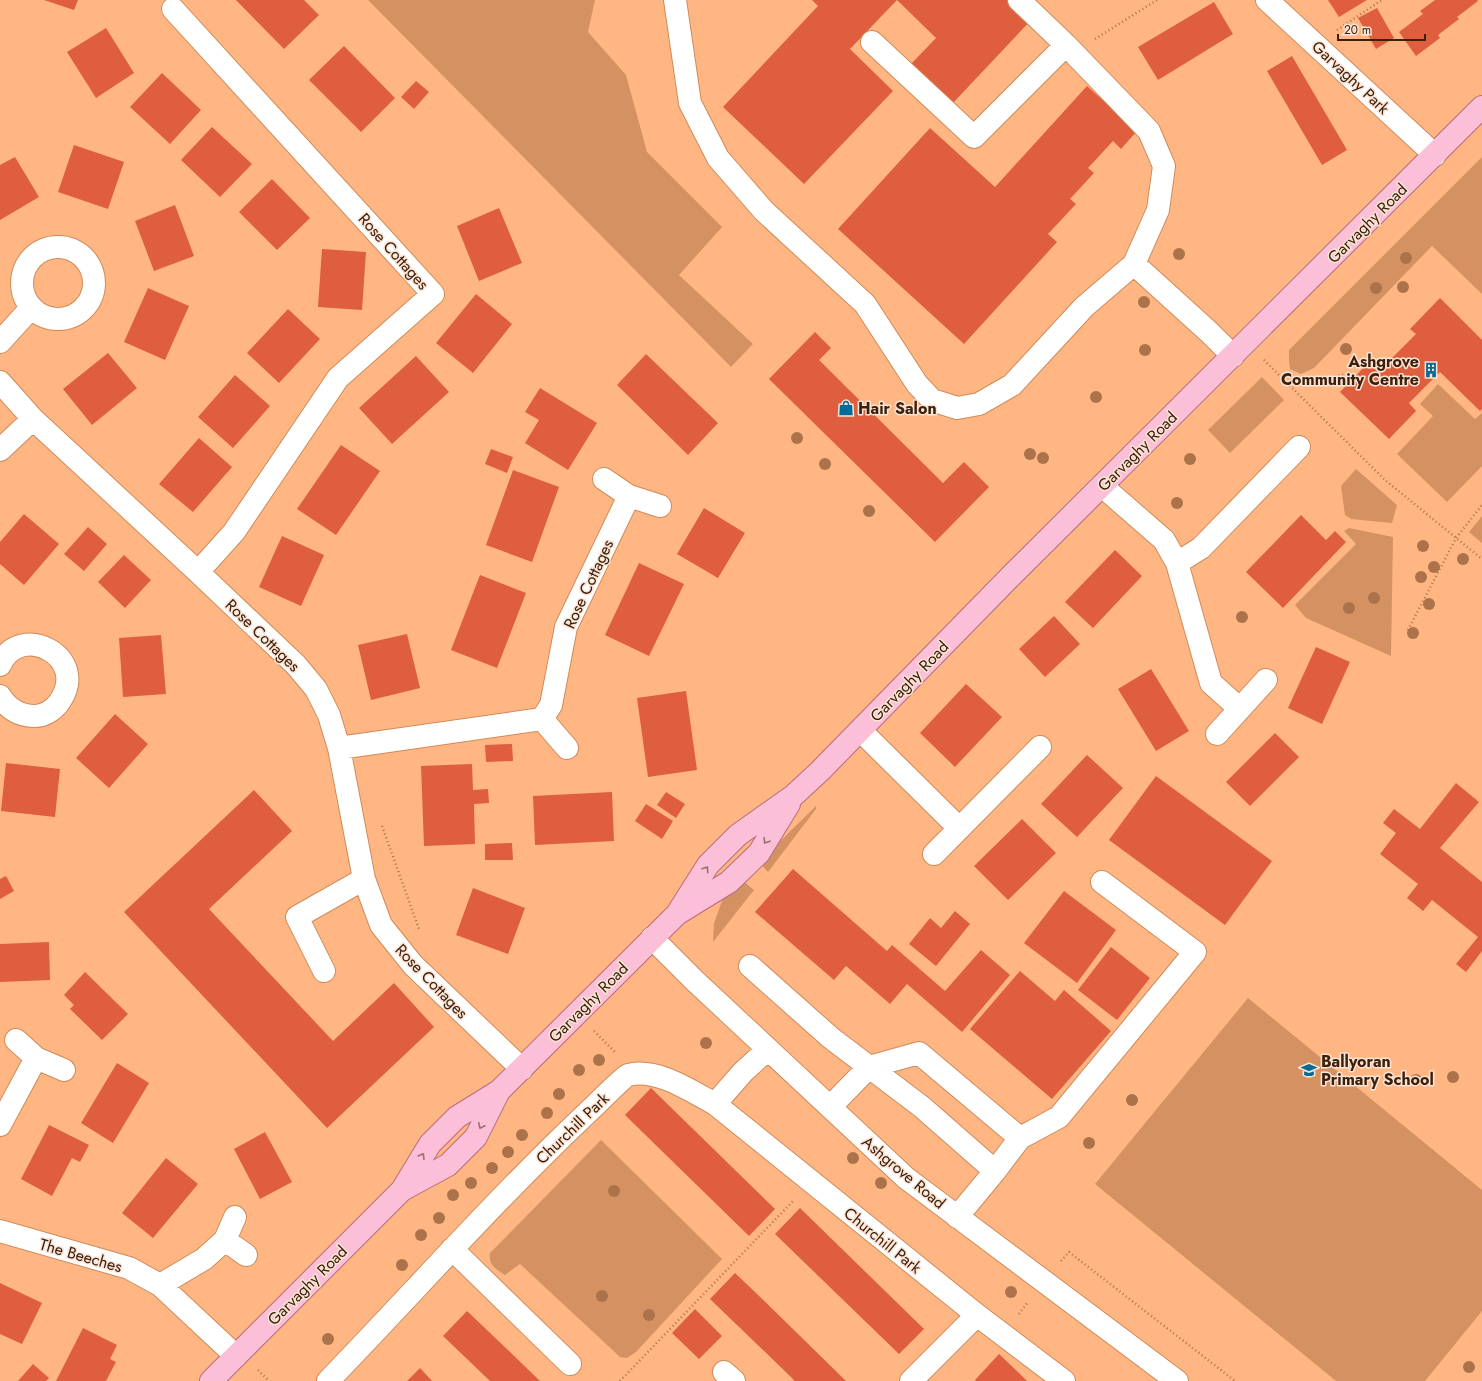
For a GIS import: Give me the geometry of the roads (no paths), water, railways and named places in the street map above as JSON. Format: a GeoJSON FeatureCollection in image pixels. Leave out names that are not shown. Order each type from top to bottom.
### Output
{"type":"FeatureCollection","features":[{"type":"Feature","properties":{"kind":"main road","name":"Garvaghy Road"},"geometry":{"type":"LineString","coordinates":[[211,1381],[402,1190],[448,1165],[476,1137],[499,1091],[677,914],[729,882],[759,853],[793,796],[861,730],[1012,575],[1482,107]]}},
{"type":"Feature","properties":{"kind":"street"},"geometry":{"type":"LineString","coordinates":[[676,0],[690,103],[718,158],[764,211],[865,304],[917,384],[932,400],[957,408],[979,404],[1012,385],[1084,307],[1134,264],[1158,210],[1164,166],[1149,131],[1066,45],[1019,0]]}},
{"type":"Feature","properties":{"kind":"street","name":"Garvaghy Park"},"geometry":{"type":"LineString","coordinates":[[1267,0],[1435,155]]}},
{"type":"Feature","properties":{"kind":"street","name":"Rose Cottages"},"geometry":{"type":"LineString","coordinates":[[173,9],[433,294],[338,378],[234,532],[198,572]]}},
{"type":"Feature","properties":{"kind":"street"},"geometry":{"type":"LineString","coordinates":[[872,42],[974,137],[1066,45]]}},
{"type":"Feature","properties":{"kind":"street"},"geometry":{"type":"LineString","coordinates":[[1134,264],[1209,332],[1240,349]]}},
{"type":"Feature","properties":{"kind":"street"},"geometry":{"type":"LineString","coordinates":[[0,342],[31,308]]}},
{"type":"Feature","properties":{"kind":"street","name":"Rose Cottages"},"geometry":{"type":"LineString","coordinates":[[0,382],[33,419],[296,665],[316,689],[329,715],[339,748],[364,879],[381,926],[413,965],[522,1068]]}},
{"type":"Feature","properties":{"kind":"street"},"geometry":{"type":"LineString","coordinates":[[0,450],[33,419]]}},
{"type":"Feature","properties":{"kind":"street"},"geometry":{"type":"LineString","coordinates":[[1177,563],[1201,548],[1299,447]]}},
{"type":"Feature","properties":{"kind":"street"},"geometry":{"type":"LineString","coordinates":[[604,479],[629,496],[660,506]]}},
{"type":"Feature","properties":{"kind":"street"},"geometry":{"type":"LineString","coordinates":[[1102,486],[1164,540],[1177,563],[1210,684],[1240,709]]}},
{"type":"Feature","properties":{"kind":"street","name":"Rose Cottages"},"geometry":{"type":"LineString","coordinates":[[542,719],[551,705],[566,627],[629,496]]}},
{"type":"Feature","properties":{"kind":"street"},"geometry":{"type":"LineString","coordinates":[[0,696],[5,704],[14,712],[26,716],[37,716],[48,712],[58,705],[68,684],[67,672],[62,661],[54,652],[44,647],[33,644],[21,646],[4,652]]}},
{"type":"Feature","properties":{"kind":"street"},"geometry":{"type":"LineString","coordinates":[[1217,734],[1266,680]]}},
{"type":"Feature","properties":{"kind":"street"},"geometry":{"type":"LineString","coordinates":[[339,748],[542,719],[567,748]]}},
{"type":"Feature","properties":{"kind":"street"},"geometry":{"type":"LineString","coordinates":[[861,730],[959,828]]}},
{"type":"Feature","properties":{"kind":"street"},"geometry":{"type":"LineString","coordinates":[[934,854],[1040,747]]}},
{"type":"Feature","properties":{"kind":"street"},"geometry":{"type":"LineString","coordinates":[[324,971],[297,917],[364,879]]}},
{"type":"Feature","properties":{"kind":"street"},"geometry":{"type":"LineString","coordinates":[[957,1217],[1020,1138],[1059,1117],[1195,952],[1102,882]]}},
{"type":"Feature","properties":{"kind":"street","name":"Ashgrove Road"},"geometry":{"type":"LineString","coordinates":[[652,938],[695,981],[906,1178],[1177,1381]]}},
{"type":"Feature","properties":{"kind":"street"},"geometry":{"type":"LineString","coordinates":[[750,966],[831,1038],[922,1108],[995,1171]]}},
{"type":"Feature","properties":{"kind":"street"},"geometry":{"type":"LineString","coordinates":[[16,1040],[36,1058],[64,1070]]}},
{"type":"Feature","properties":{"kind":"street"},"geometry":{"type":"LineString","coordinates":[[715,1104],[743,1072],[768,1049]]}},
{"type":"Feature","properties":{"kind":"street"},"geometry":{"type":"LineString","coordinates":[[830,1107],[869,1067],[919,1053],[1020,1138]]}},
{"type":"Feature","properties":{"kind":"street"},"geometry":{"type":"LineString","coordinates":[[0,1125],[36,1058]]}},
{"type":"Feature","properties":{"kind":"street","name":"Churchill Park"},"geometry":{"type":"LineString","coordinates":[[328,1381],[452,1249],[560,1138],[627,1075],[647,1074],[668,1079],[715,1104],[977,1316],[1064,1381]]}},
{"type":"Feature","properties":{"kind":"street"},"geometry":{"type":"LineString","coordinates":[[160,1285],[204,1259],[225,1240],[234,1217]]}},
{"type":"Feature","properties":{"kind":"street","name":"The Beeches"},"geometry":{"type":"LineString","coordinates":[[0,1231],[129,1268],[160,1285],[236,1356]]}},
{"type":"Feature","properties":{"kind":"street"},"geometry":{"type":"LineString","coordinates":[[225,1240],[246,1255]]}},
{"type":"Feature","properties":{"kind":"street"},"geometry":{"type":"LineString","coordinates":[[452,1249],[570,1364]]}},
{"type":"Feature","properties":{"kind":"street"},"geometry":{"type":"LineString","coordinates":[[911,1381],[977,1316]]}},
{"type":"Feature","properties":{"kind":"place","name":"Ashgrove Community Centre"},"geometry":{"type":"Point","coordinates":[1431,370]}},
{"type":"Feature","properties":{"kind":"place","name":"Hair Salon"},"geometry":{"type":"Point","coordinates":[846,408]}},
{"type":"Feature","properties":{"kind":"place","name":"Ballyoran Primary School"},"geometry":{"type":"Point","coordinates":[1309,1070]}}]}
